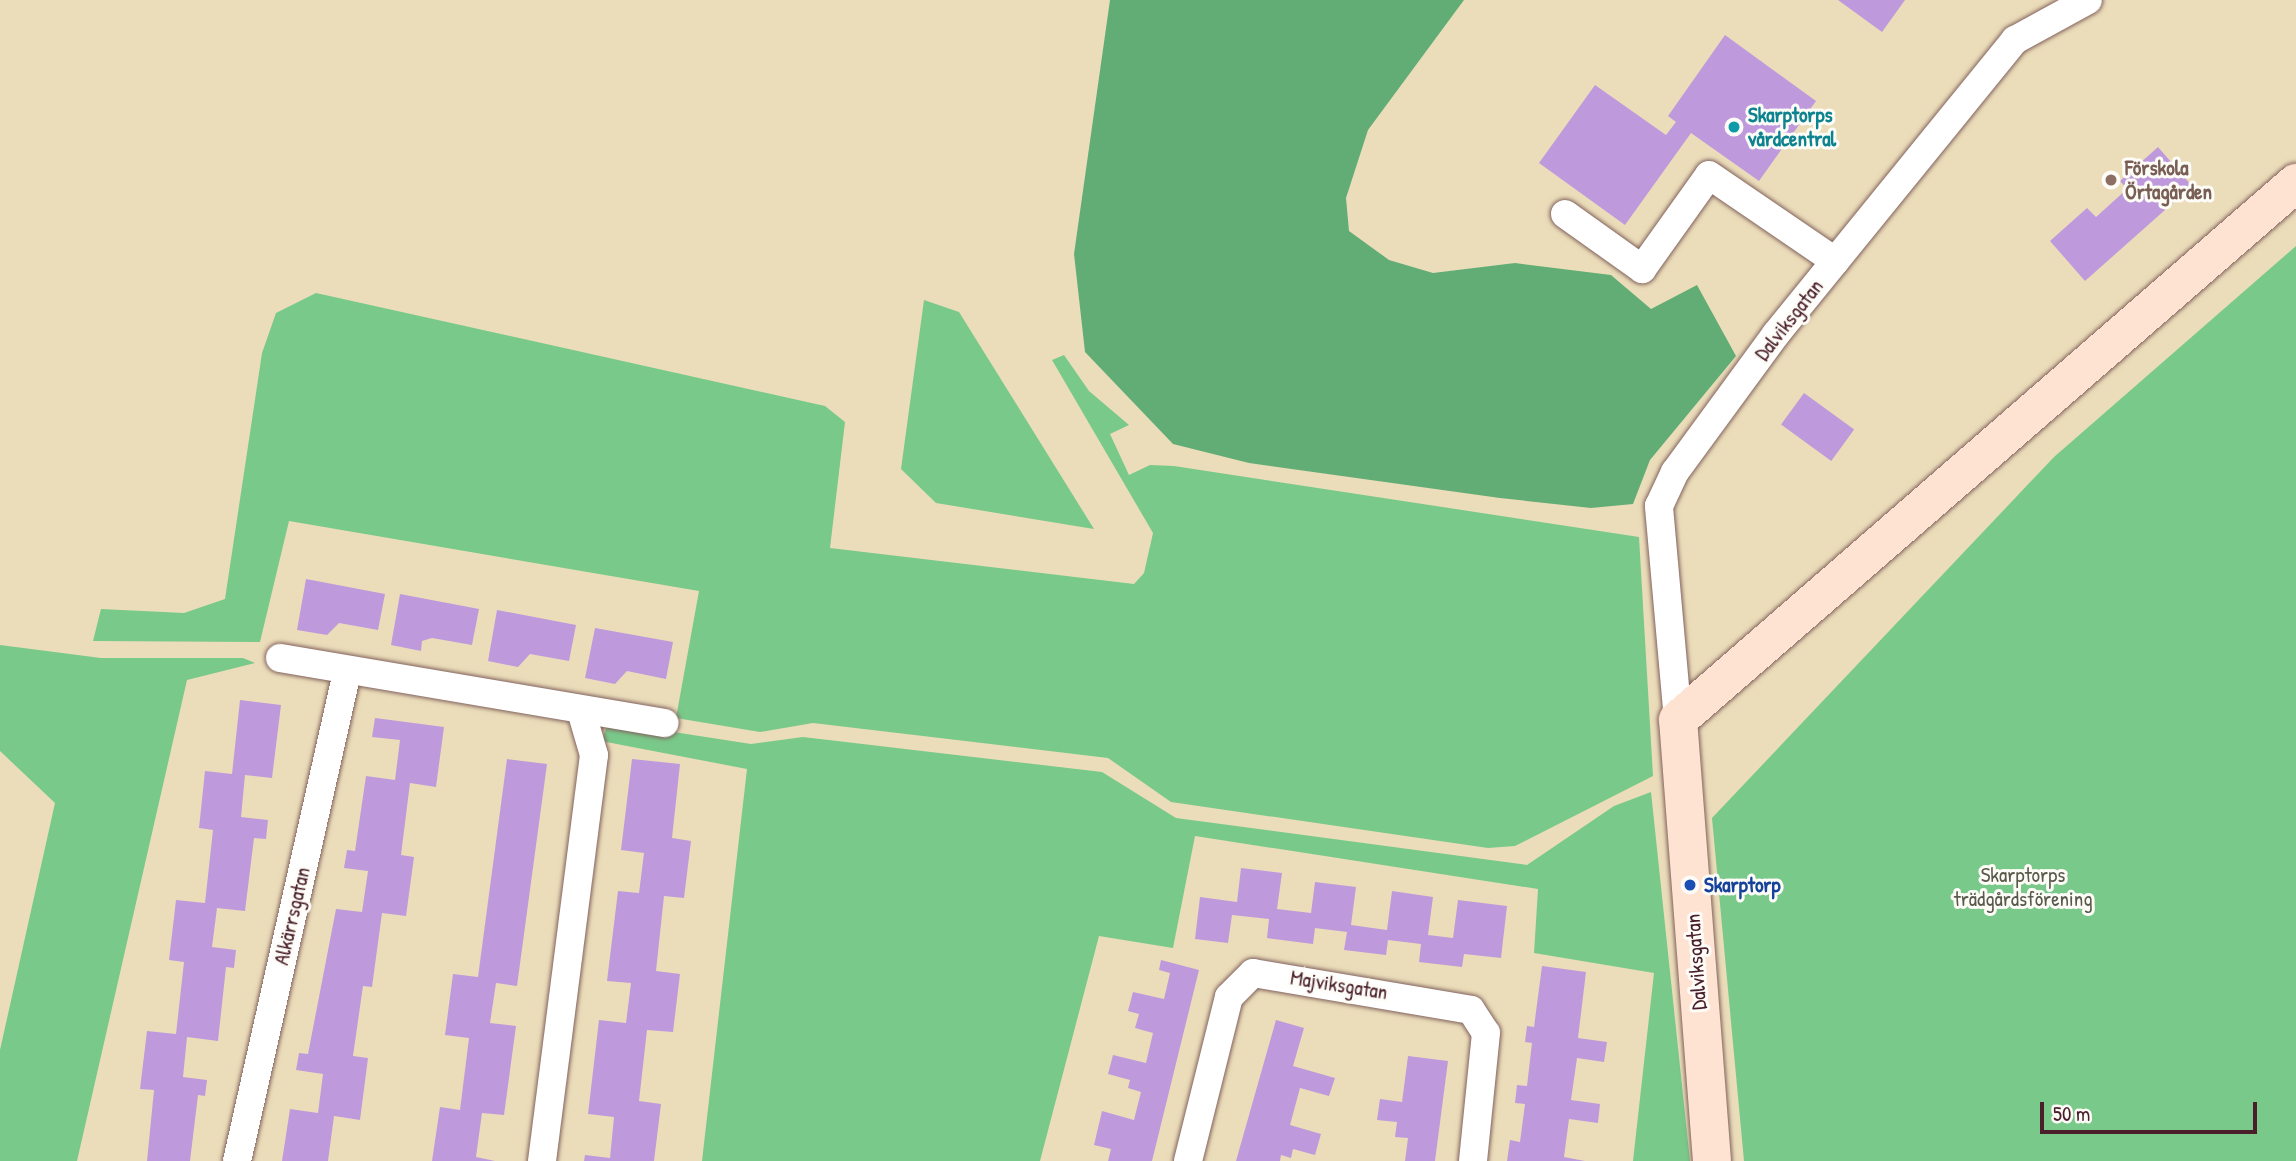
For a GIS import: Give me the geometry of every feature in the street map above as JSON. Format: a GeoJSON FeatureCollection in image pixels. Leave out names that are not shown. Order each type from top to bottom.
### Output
{"type":"FeatureCollection","features":[{"type":"Feature","properties":{"kind":"street","name":"Dalviksgatan"},"geometry":{"type":"LineString","coordinates":[[1712,1161],[1659,506],[1683,461],[1835,261],[2015,40],[2074,3]]}},
{"type":"Feature","properties":{"kind":"street"},"geometry":{"type":"LineString","coordinates":[[1565,214],[1642,269],[1709,175],[1835,261]]}},
{"type":"Feature","properties":{"kind":"street"},"geometry":{"type":"LineString","coordinates":[[1678,720],[2296,183]]}},
{"type":"Feature","properties":{"kind":"street"},"geometry":{"type":"LineString","coordinates":[[280,658],[582,714],[665,723]]}},
{"type":"Feature","properties":{"kind":"street","name":"Alkärrsgatan"},"geometry":{"type":"LineString","coordinates":[[237,1161],[346,672]]}},
{"type":"Feature","properties":{"kind":"street"},"geometry":{"type":"LineString","coordinates":[[542,1161],[594,755],[582,714]]}},
{"type":"Feature","properties":{"kind":"street","name":"Majviksgatan"},"geometry":{"type":"LineString","coordinates":[[1188,1161],[1229,997],[1253,973],[1471,1010],[1486,1033],[1473,1161]]}},
{"type":"Feature","properties":{"kind":"green space"},"geometry":{"type":"Polygon","coordinates":[[[1110,0],[1464,0],[1368,130],[1346,198],[1349,231],[1389,260],[1433,273],[1515,263],[1611,275],[1651,309],[1697,285],[1736,356],[1650,460],[1633,504],[1591,508],[1500,498],[1249,463],[1173,444],[1085,352],[1074,254],[1110,0]]]}},
{"type":"Feature","properties":{"kind":"green space","name":"Skarptorps trädgårdsförening"},"geometry":{"type":"Polygon","coordinates":[[[2296,246],[2296,1161],[1744,1161],[1712,818],[2054,457],[2296,246]]]}},
{"type":"Feature","properties":{"kind":"green space"},"geometry":{"type":"Polygon","coordinates":[[[316,293],[825,406],[845,422],[830,548],[1134,584],[1144,573],[1153,533],[1052,360],[1064,355],[1089,391],[1129,425],[1110,434],[1129,475],[1150,465],[1174,466],[1639,537],[1653,776],[1515,846],[1488,848],[1171,802],[1108,758],[813,723],[760,732],[676,718],[699,591],[289,521],[260,642],[93,641],[101,609],[184,613],[225,599],[262,353],[276,313],[316,293]]]}},
{"type":"Feature","properties":{"kind":"green space"},"geometry":{"type":"Polygon","coordinates":[[[924,300],[959,312],[1094,529],[936,503],[901,469],[924,300]]]}},
{"type":"Feature","properties":{"kind":"green space"},"geometry":{"type":"Polygon","coordinates":[[[0,645],[101,658],[243,658],[255,663],[187,680],[77,1161],[0,1161],[0,1050],[55,803],[0,751],[0,645]]]}},
{"type":"Feature","properties":{"kind":"green space"},"geometry":{"type":"Polygon","coordinates":[[[609,722],[751,744],[803,737],[1102,772],[1176,818],[1527,865],[1614,806],[1651,792],[1690,1161],[1633,1161],[1654,973],[1534,953],[1538,889],[1195,836],[1173,948],[1099,936],[1040,1161],[702,1161],[747,769],[601,741],[609,722]]]}},
{"type":"Feature","properties":{"kind":"building"},"geometry":{"type":"Polygon","coordinates":[[[1838,0],[1905,0],[1882,32],[1838,0]]]}},
{"type":"Feature","properties":{"kind":"building","name":"Skarptorps vårdcentral"},"geometry":{"type":"Polygon","coordinates":[[[1725,35],[1816,101],[1759,181],[1691,133],[1625,225],[1539,163],[1595,85],[1666,135],[1676,122],[1668,116],[1725,35]]]}},
{"type":"Feature","properties":{"kind":"building"},"geometry":{"type":"Polygon","coordinates":[[[2158,147],[2192,186],[2085,281],[2050,241],[2087,208],[2096,217],[2127,189],[2120,181],[2158,147]]]}},
{"type":"Feature","properties":{"kind":"building"},"geometry":{"type":"Polygon","coordinates":[[[1804,393],[1854,429],[1831,461],[1781,425],[1804,393]]]}},
{"type":"Feature","properties":{"kind":"building"},"geometry":{"type":"Polygon","coordinates":[[[306,579],[385,594],[378,630],[339,623],[327,635],[297,630],[306,579]]]}},
{"type":"Feature","properties":{"kind":"building"},"geometry":{"type":"Polygon","coordinates":[[[400,594],[479,609],[472,645],[432,638],[422,641],[421,651],[391,645],[400,594]]]}},
{"type":"Feature","properties":{"kind":"building"},"geometry":{"type":"Polygon","coordinates":[[[497,610],[576,625],[569,661],[530,654],[518,667],[488,661],[497,610]]]}},
{"type":"Feature","properties":{"kind":"building"},"geometry":{"type":"Polygon","coordinates":[[[595,628],[673,642],[666,679],[627,671],[615,684],[585,678],[595,628]]]}},
{"type":"Feature","properties":{"kind":"building"},"geometry":{"type":"Polygon","coordinates":[[[240,700],[281,705],[272,778],[245,775],[241,817],[268,820],[266,839],[254,838],[245,911],[217,908],[212,947],[236,950],[234,968],[226,967],[218,1041],[187,1037],[183,1077],[207,1080],[205,1096],[198,1095],[190,1161],[147,1161],[154,1090],[140,1089],[147,1031],[176,1034],[184,962],[169,960],[176,900],[205,903],[213,830],[199,828],[205,771],[232,774],[240,700]]]}},
{"type":"Feature","properties":{"kind":"building"},"geometry":{"type":"Polygon","coordinates":[[[375,718],[444,727],[436,787],[410,783],[401,855],[414,857],[406,916],[382,913],[372,987],[363,986],[353,1056],[368,1058],[360,1120],[334,1116],[328,1161],[282,1161],[290,1109],[318,1113],[323,1074],[296,1070],[299,1053],[308,1054],[336,909],[362,912],[368,871],[344,868],[347,850],[355,851],[366,776],[395,780],[400,740],[372,737],[375,718]]]}},
{"type":"Feature","properties":{"kind":"building"},"geometry":{"type":"Polygon","coordinates":[[[507,759],[547,764],[517,986],[496,983],[490,1023],[516,1026],[504,1115],[482,1113],[476,1157],[495,1161],[432,1161],[440,1107],[460,1110],[469,1038],[445,1035],[453,974],[478,977],[507,759]]]}},
{"type":"Feature","properties":{"kind":"building"},"geometry":{"type":"Polygon","coordinates":[[[632,759],[680,764],[672,838],[691,841],[684,898],[664,896],[656,971],[680,974],[673,1032],[647,1030],[639,1101],[661,1104],[654,1161],[584,1161],[585,1155],[610,1158],[614,1117],[588,1114],[599,1020],[626,1023],[631,983],[607,981],[618,891],[639,893],[644,853],[621,850],[632,759]]]}},
{"type":"Feature","properties":{"kind":"building"},"geometry":{"type":"Polygon","coordinates":[[[1241,868],[1282,873],[1277,909],[1311,913],[1315,882],[1356,887],[1351,925],[1387,930],[1392,891],[1433,897],[1428,935],[1453,938],[1458,900],[1507,906],[1501,958],[1464,954],[1462,967],[1419,962],[1421,944],[1388,940],[1386,955],[1344,950],[1347,932],[1315,928],[1313,944],[1267,938],[1269,919],[1232,915],[1228,943],[1195,939],[1200,897],[1237,902],[1241,868]]]}},
{"type":"Feature","properties":{"kind":"building"},"geometry":{"type":"Polygon","coordinates":[[[1161,960],[1199,970],[1152,1161],[1108,1161],[1111,1149],[1094,1145],[1102,1111],[1134,1120],[1141,1092],[1128,1088],[1130,1080],[1108,1074],[1113,1055],[1146,1063],[1153,1033],[1135,1028],[1139,1014],[1128,1011],[1133,992],[1164,999],[1170,973],[1159,970],[1161,960]]]}},
{"type":"Feature","properties":{"kind":"building"},"geometry":{"type":"Polygon","coordinates":[[[1542,966],[1586,972],[1578,1038],[1607,1042],[1604,1062],[1577,1058],[1571,1100],[1600,1104],[1598,1123],[1569,1119],[1564,1157],[1585,1161],[1507,1161],[1510,1140],[1520,1142],[1525,1104],[1515,1103],[1517,1085],[1527,1086],[1532,1043],[1525,1042],[1527,1026],[1534,1027],[1542,966]]]}},
{"type":"Feature","properties":{"kind":"building"},"geometry":{"type":"Polygon","coordinates":[[[1276,1020],[1304,1028],[1293,1066],[1335,1078],[1329,1096],[1300,1088],[1290,1125],[1321,1134],[1315,1155],[1293,1149],[1291,1158],[1281,1155],[1280,1161],[1236,1161],[1276,1020]]]}},
{"type":"Feature","properties":{"kind":"building"},"geometry":{"type":"Polygon","coordinates":[[[1408,1056],[1448,1061],[1435,1161],[1405,1161],[1408,1138],[1395,1137],[1397,1122],[1377,1120],[1380,1099],[1402,1102],[1408,1056]]]}},
{"type":"Feature","properties":{"kind":"place","name":"Skarptorps vårdcentral"},"geometry":{"type":"Point","coordinates":[1734,127]}},
{"type":"Feature","properties":{"kind":"place","name":"Förskola Örtagården"},"geometry":{"type":"Point","coordinates":[2111,180]}},
{"type":"Feature","properties":{"kind":"place","name":"Skarptorp"},"geometry":{"type":"Point","coordinates":[1690,885]}}]}
